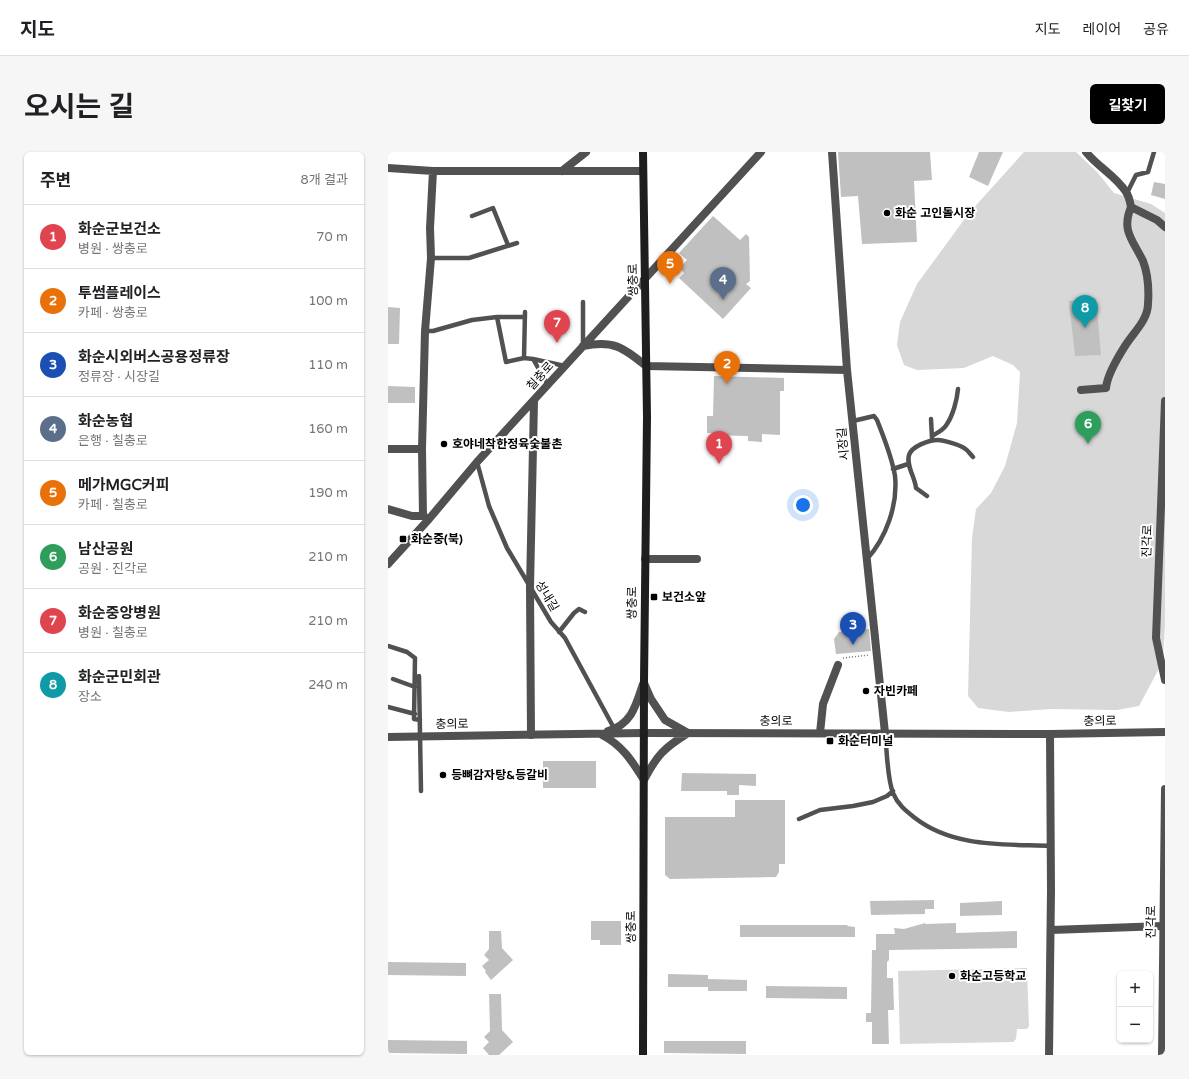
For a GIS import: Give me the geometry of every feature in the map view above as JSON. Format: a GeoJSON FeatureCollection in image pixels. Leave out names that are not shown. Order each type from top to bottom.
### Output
{"type":"FeatureCollection","features":[{"type":"Feature","properties":{"kind":"main road","name":"쌍충로"},"geometry":{"type":"LineString","coordinates":[[643,152],[646,366],[643,1055]]}},
{"type":"Feature","properties":{"kind":"street"},"geometry":{"type":"LineString","coordinates":[[562,171],[586,152]]}},
{"type":"Feature","properties":{"kind":"street","name":"칠충로"},"geometry":{"type":"LineString","coordinates":[[388,564],[426,517],[534,401],[564,366],[760,152]]}},
{"type":"Feature","properties":{"kind":"street","name":"시장길"},"geometry":{"type":"LineString","coordinates":[[832,152],[848,370],[884,733]]}},
{"type":"Feature","properties":{"kind":"street"},"geometry":{"type":"LineString","coordinates":[[1081,390],[1106,388],[1107,382],[1124,347],[1147,312],[1148,296],[1146,273],[1143,262],[1127,228],[1127,217],[1131,207],[1127,193],[1086,152]]}},
{"type":"Feature","properties":{"kind":"street"},"geometry":{"type":"LineString","coordinates":[[388,168],[433,171],[643,171]]}},
{"type":"Feature","properties":{"kind":"street"},"geometry":{"type":"LineString","coordinates":[[388,509],[412,516],[426,517],[422,449],[425,331],[431,258],[430,228],[433,171]]}},
{"type":"Feature","properties":{"kind":"street"},"geometry":{"type":"LineString","coordinates":[[1131,207],[1157,220],[1165,227]]}},
{"type":"Feature","properties":{"kind":"street"},"geometry":{"type":"LineString","coordinates":[[583,346],[595,344],[613,345],[622,348],[646,366],[848,370]]}},
{"type":"Feature","properties":{"kind":"street"},"geometry":{"type":"LineString","coordinates":[[531,735],[530,587],[534,401]]}},
{"type":"Feature","properties":{"kind":"street","name":"진각로"},"geometry":{"type":"LineString","coordinates":[[1165,401],[1156,638],[1165,680]]}},
{"type":"Feature","properties":{"kind":"street"},"geometry":{"type":"LineString","coordinates":[[388,449],[422,449]]}},
{"type":"Feature","properties":{"kind":"street"},"geometry":{"type":"LineString","coordinates":[[645,559],[697,559]]}},
{"type":"Feature","properties":{"kind":"street"},"geometry":{"type":"LineString","coordinates":[[820,733],[823,704],[838,665]]}},
{"type":"Feature","properties":{"kind":"street"},"geometry":{"type":"LineString","coordinates":[[615,731],[625,722],[635,709],[644,681]]}},
{"type":"Feature","properties":{"kind":"street"},"geometry":{"type":"LineString","coordinates":[[644,681],[651,699],[664,720],[688,733]]}},
{"type":"Feature","properties":{"kind":"street","name":"충의로"},"geometry":{"type":"LineString","coordinates":[[388,737],[599,734],[615,731],[644,733],[1050,734],[1165,732]]}},
{"type":"Feature","properties":{"kind":"street"},"geometry":{"type":"LineString","coordinates":[[644,780],[654,760],[670,744],[688,733]]}},
{"type":"Feature","properties":{"kind":"street"},"geometry":{"type":"LineString","coordinates":[[599,734],[612,740],[627,754],[644,780]]}},
{"type":"Feature","properties":{"kind":"street"},"geometry":{"type":"LineString","coordinates":[[1049,1055],[1051,930],[1050,734]]}},
{"type":"Feature","properties":{"kind":"street","name":"진각로"},"geometry":{"type":"LineString","coordinates":[[1162,1055],[1165,789]]}},
{"type":"Feature","properties":{"kind":"street"},"geometry":{"type":"LineString","coordinates":[[1051,930],[1164,926]]}},
{"type":"Feature","properties":{"kind":"lane"},"geometry":{"type":"LineString","coordinates":[[1127,193],[1136,175],[1148,172],[1154,152]]}},
{"type":"Feature","properties":{"kind":"lane"},"geometry":{"type":"LineString","coordinates":[[472,216],[493,208],[508,245]]}},
{"type":"Feature","properties":{"kind":"lane"},"geometry":{"type":"LineString","coordinates":[[431,258],[469,258],[517,243]]}},
{"type":"Feature","properties":{"kind":"lane"},"geometry":{"type":"LineString","coordinates":[[583,302],[583,346]]}},
{"type":"Feature","properties":{"kind":"lane"},"geometry":{"type":"LineString","coordinates":[[425,331],[433,331],[472,320],[525,315],[524,358]]}},
{"type":"Feature","properties":{"kind":"lane"},"geometry":{"type":"LineString","coordinates":[[497,317],[506,362],[524,358],[564,366]]}},
{"type":"Feature","properties":{"kind":"lane"},"geometry":{"type":"LineString","coordinates":[[533,359],[548,385]]}},
{"type":"Feature","properties":{"kind":"lane"},"geometry":{"type":"LineString","coordinates":[[927,496],[916,488],[915,480],[908,464],[910,453],[919,445],[932,439],[948,424],[957,399],[958,389]]}},
{"type":"Feature","properties":{"kind":"lane"},"geometry":{"type":"LineString","coordinates":[[853,421],[874,416],[879,426],[893,469],[896,487],[888,525],[879,543],[867,559]]}},
{"type":"Feature","properties":{"kind":"lane"},"geometry":{"type":"LineString","coordinates":[[931,419],[932,439]]}},
{"type":"Feature","properties":{"kind":"lane"},"geometry":{"type":"LineString","coordinates":[[932,439],[965,448],[973,457]]}},
{"type":"Feature","properties":{"kind":"lane","name":"성내길"},"geometry":{"type":"LineString","coordinates":[[477,462],[489,506],[507,548],[551,622],[565,638],[615,731]]}},
{"type":"Feature","properties":{"kind":"lane"},"geometry":{"type":"LineString","coordinates":[[893,469],[908,464]]}},
{"type":"Feature","properties":{"kind":"lane"},"geometry":{"type":"LineString","coordinates":[[559,632],[574,612],[579,610],[585,612]]}},
{"type":"Feature","properties":{"kind":"lane"},"geometry":{"type":"LineString","coordinates":[[388,646],[407,652],[415,658],[414,719],[420,720]]}},
{"type":"Feature","properties":{"kind":"lane"},"geometry":{"type":"LineString","coordinates":[[419,676],[421,791]]}},
{"type":"Feature","properties":{"kind":"lane"},"geometry":{"type":"LineString","coordinates":[[393,680],[415,687]]}},
{"type":"Feature","properties":{"kind":"lane"},"geometry":{"type":"LineString","coordinates":[[388,707],[415,714]]}},
{"type":"Feature","properties":{"kind":"lane"},"geometry":{"type":"LineString","coordinates":[[884,733],[893,792],[904,810],[929,828],[952,838],[979,842],[1051,846]]}},
{"type":"Feature","properties":{"kind":"lane"},"geometry":{"type":"LineString","coordinates":[[799,819],[820,810],[854,806],[872,802],[893,792]]}},
{"type":"Feature","properties":{"kind":"path"},"geometry":{"type":"LineString","coordinates":[[838,665],[838,659],[877,654]]}},
{"type":"Feature","properties":{"kind":"shaded area"},"geometry":{"type":"Polygon","coordinates":[[[1024,152],[1076,152],[1097,172],[1114,193],[1151,204],[1165,213],[1165,625],[1163,661],[1139,706],[1117,710],[1051,709],[1009,712],[978,708],[968,696],[972,538],[976,509],[991,493],[1005,466],[1017,423],[1020,372],[1013,365],[993,356],[964,368],[917,370],[904,365],[897,345],[900,322],[917,284],[969,213],[1024,152]]]}},
{"type":"Feature","properties":{"kind":"shaded area"},"geometry":{"type":"Polygon","coordinates":[[[1027,968],[1029,1026],[1027,1029],[1017,1029],[1016,1039],[1013,1042],[900,1044],[898,971],[1027,968]]]}},
{"type":"Feature","properties":{"kind":"building","name":"화순 고인돌시장"},"geometry":{"type":"Polygon","coordinates":[[[838,152],[930,152],[932,180],[914,181],[917,242],[862,244],[858,196],[841,197],[838,152]]]}},
{"type":"Feature","properties":{"kind":"building"},"geometry":{"type":"Polygon","coordinates":[[[979,152],[1003,152],[988,186],[969,177],[979,152]]]}},
{"type":"Feature","properties":{"kind":"building"},"geometry":{"type":"Polygon","coordinates":[[[1154,182],[1165,184],[1165,199],[1151,195],[1154,182]]]}},
{"type":"Feature","properties":{"kind":"building"},"geometry":{"type":"Polygon","coordinates":[[[713,216],[740,240],[746,234],[749,237],[750,281],[746,284],[751,288],[723,319],[679,278],[684,273],[680,268],[687,260],[679,253],[713,216]]]}},
{"type":"Feature","properties":{"kind":"building"},"geometry":{"type":"Polygon","coordinates":[[[1096,298],[1101,355],[1075,356],[1069,301],[1096,298]]]}},
{"type":"Feature","properties":{"kind":"building"},"geometry":{"type":"Polygon","coordinates":[[[388,307],[400,308],[399,344],[388,344],[388,307]]]}},
{"type":"Feature","properties":{"kind":"building"},"geometry":{"type":"Polygon","coordinates":[[[714,376],[784,378],[784,391],[780,391],[780,435],[762,434],[762,442],[748,441],[748,436],[713,435],[713,433],[707,433],[707,416],[713,416],[714,376]]]}},
{"type":"Feature","properties":{"kind":"building"},"geometry":{"type":"Polygon","coordinates":[[[388,386],[415,387],[415,403],[388,403],[388,386]]]}},
{"type":"Feature","properties":{"kind":"building"},"geometry":{"type":"Polygon","coordinates":[[[869,629],[871,651],[836,654],[834,639],[839,632],[869,629]]]}},
{"type":"Feature","properties":{"kind":"building"},"geometry":{"type":"Polygon","coordinates":[[[543,761],[596,761],[596,788],[543,788],[543,761]]]}},
{"type":"Feature","properties":{"kind":"building"},"geometry":{"type":"Polygon","coordinates":[[[682,773],[756,774],[756,786],[739,785],[739,795],[727,795],[727,791],[681,791],[682,773]]]}},
{"type":"Feature","properties":{"kind":"building"},"geometry":{"type":"Polygon","coordinates":[[[735,800],[785,800],[785,864],[779,864],[779,872],[776,877],[670,879],[665,875],[665,817],[735,817],[735,800]]]}},
{"type":"Feature","properties":{"kind":"building"},"geometry":{"type":"Polygon","coordinates":[[[934,900],[934,909],[925,909],[925,914],[871,915],[870,901],[934,900]]]}},
{"type":"Feature","properties":{"kind":"building"},"geometry":{"type":"Polygon","coordinates":[[[1002,901],[1002,915],[960,916],[960,903],[1002,901]]]}},
{"type":"Feature","properties":{"kind":"building"},"geometry":{"type":"Polygon","coordinates":[[[591,921],[621,921],[621,945],[600,945],[600,940],[591,940],[591,921]]]}},
{"type":"Feature","properties":{"kind":"building"},"geometry":{"type":"Polygon","coordinates":[[[925,923],[956,923],[956,933],[1017,931],[1017,948],[889,950],[887,978],[893,978],[894,1010],[888,1010],[889,1044],[872,1044],[872,1022],[866,1022],[866,1013],[871,1013],[872,950],[876,950],[876,934],[895,934],[894,928],[904,929],[925,923]]]}},
{"type":"Feature","properties":{"kind":"building"},"geometry":{"type":"Polygon","coordinates":[[[740,925],[848,925],[847,926],[855,927],[855,937],[740,937],[740,925]]]}},
{"type":"Feature","properties":{"kind":"building"},"geometry":{"type":"Polygon","coordinates":[[[489,931],[501,931],[502,948],[513,960],[491,980],[482,966],[489,960],[484,955],[489,949],[489,931]]]}},
{"type":"Feature","properties":{"kind":"building"},"geometry":{"type":"Polygon","coordinates":[[[388,962],[466,963],[466,976],[388,975],[388,962]]]}},
{"type":"Feature","properties":{"kind":"building"},"geometry":{"type":"Polygon","coordinates":[[[668,974],[708,975],[708,979],[747,980],[747,991],[708,991],[708,987],[668,987],[668,974]]]}},
{"type":"Feature","properties":{"kind":"building"},"geometry":{"type":"Polygon","coordinates":[[[766,986],[847,987],[847,999],[766,998],[766,986]]]}},
{"type":"Feature","properties":{"kind":"building"},"geometry":{"type":"Polygon","coordinates":[[[489,994],[501,994],[502,1030],[513,1042],[499,1055],[489,1055],[483,1048],[489,1042],[484,1037],[490,1031],[489,994]]]}},
{"type":"Feature","properties":{"kind":"building"},"geometry":{"type":"Polygon","coordinates":[[[388,1040],[467,1041],[467,1054],[388,1053],[388,1040]]]}},
{"type":"Feature","properties":{"kind":"building"},"geometry":{"type":"Polygon","coordinates":[[[664,1041],[746,1041],[746,1054],[664,1053],[664,1041]]]}},
{"type":"Feature","properties":{"kind":"place","name":"화순 고인돌시장"},"geometry":{"type":"Point","coordinates":[887,213]}},
{"type":"Feature","properties":{"kind":"place","name":"메가MGC커피"},"geometry":{"type":"Point","coordinates":[670,284]}},
{"type":"Feature","properties":{"kind":"place","name":"화순농협"},"geometry":{"type":"Point","coordinates":[723,300]}},
{"type":"Feature","properties":{"kind":"place","name":"화순군민회관"},"geometry":{"type":"Point","coordinates":[1085,328]}},
{"type":"Feature","properties":{"kind":"place","name":"화순중앙병원"},"geometry":{"type":"Point","coordinates":[557,343]}},
{"type":"Feature","properties":{"kind":"place","name":"투썸플레이스"},"geometry":{"type":"Point","coordinates":[727,384]}},
{"type":"Feature","properties":{"kind":"place","name":"호야네착한정육숯불촌"},"geometry":{"type":"Point","coordinates":[444,444]}},
{"type":"Feature","properties":{"kind":"place","name":"남산공원"},"geometry":{"type":"Point","coordinates":[1088,444]}},
{"type":"Feature","properties":{"kind":"place","name":"화순군보건소"},"geometry":{"type":"Point","coordinates":[719,464]}},
{"type":"Feature","properties":{"kind":"place","name":"화순중(북)"},"geometry":{"type":"Point","coordinates":[403,539]}},
{"type":"Feature","properties":{"kind":"place","name":"보건소앞"},"geometry":{"type":"Point","coordinates":[654,597]}},
{"type":"Feature","properties":{"kind":"place","name":"화순시외버스공용정류장"},"geometry":{"type":"Point","coordinates":[853,645]}},
{"type":"Feature","properties":{"kind":"place","name":"자빈카페"},"geometry":{"type":"Point","coordinates":[866,691]}},
{"type":"Feature","properties":{"kind":"place","name":"화순터미널"},"geometry":{"type":"Point","coordinates":[830,741]}},
{"type":"Feature","properties":{"kind":"place","name":"등뼈감자탕&등갈비"},"geometry":{"type":"Point","coordinates":[443,775]}},
{"type":"Feature","properties":{"kind":"place","name":"화순고등학교"},"geometry":{"type":"Point","coordinates":[952,976]}}]}
